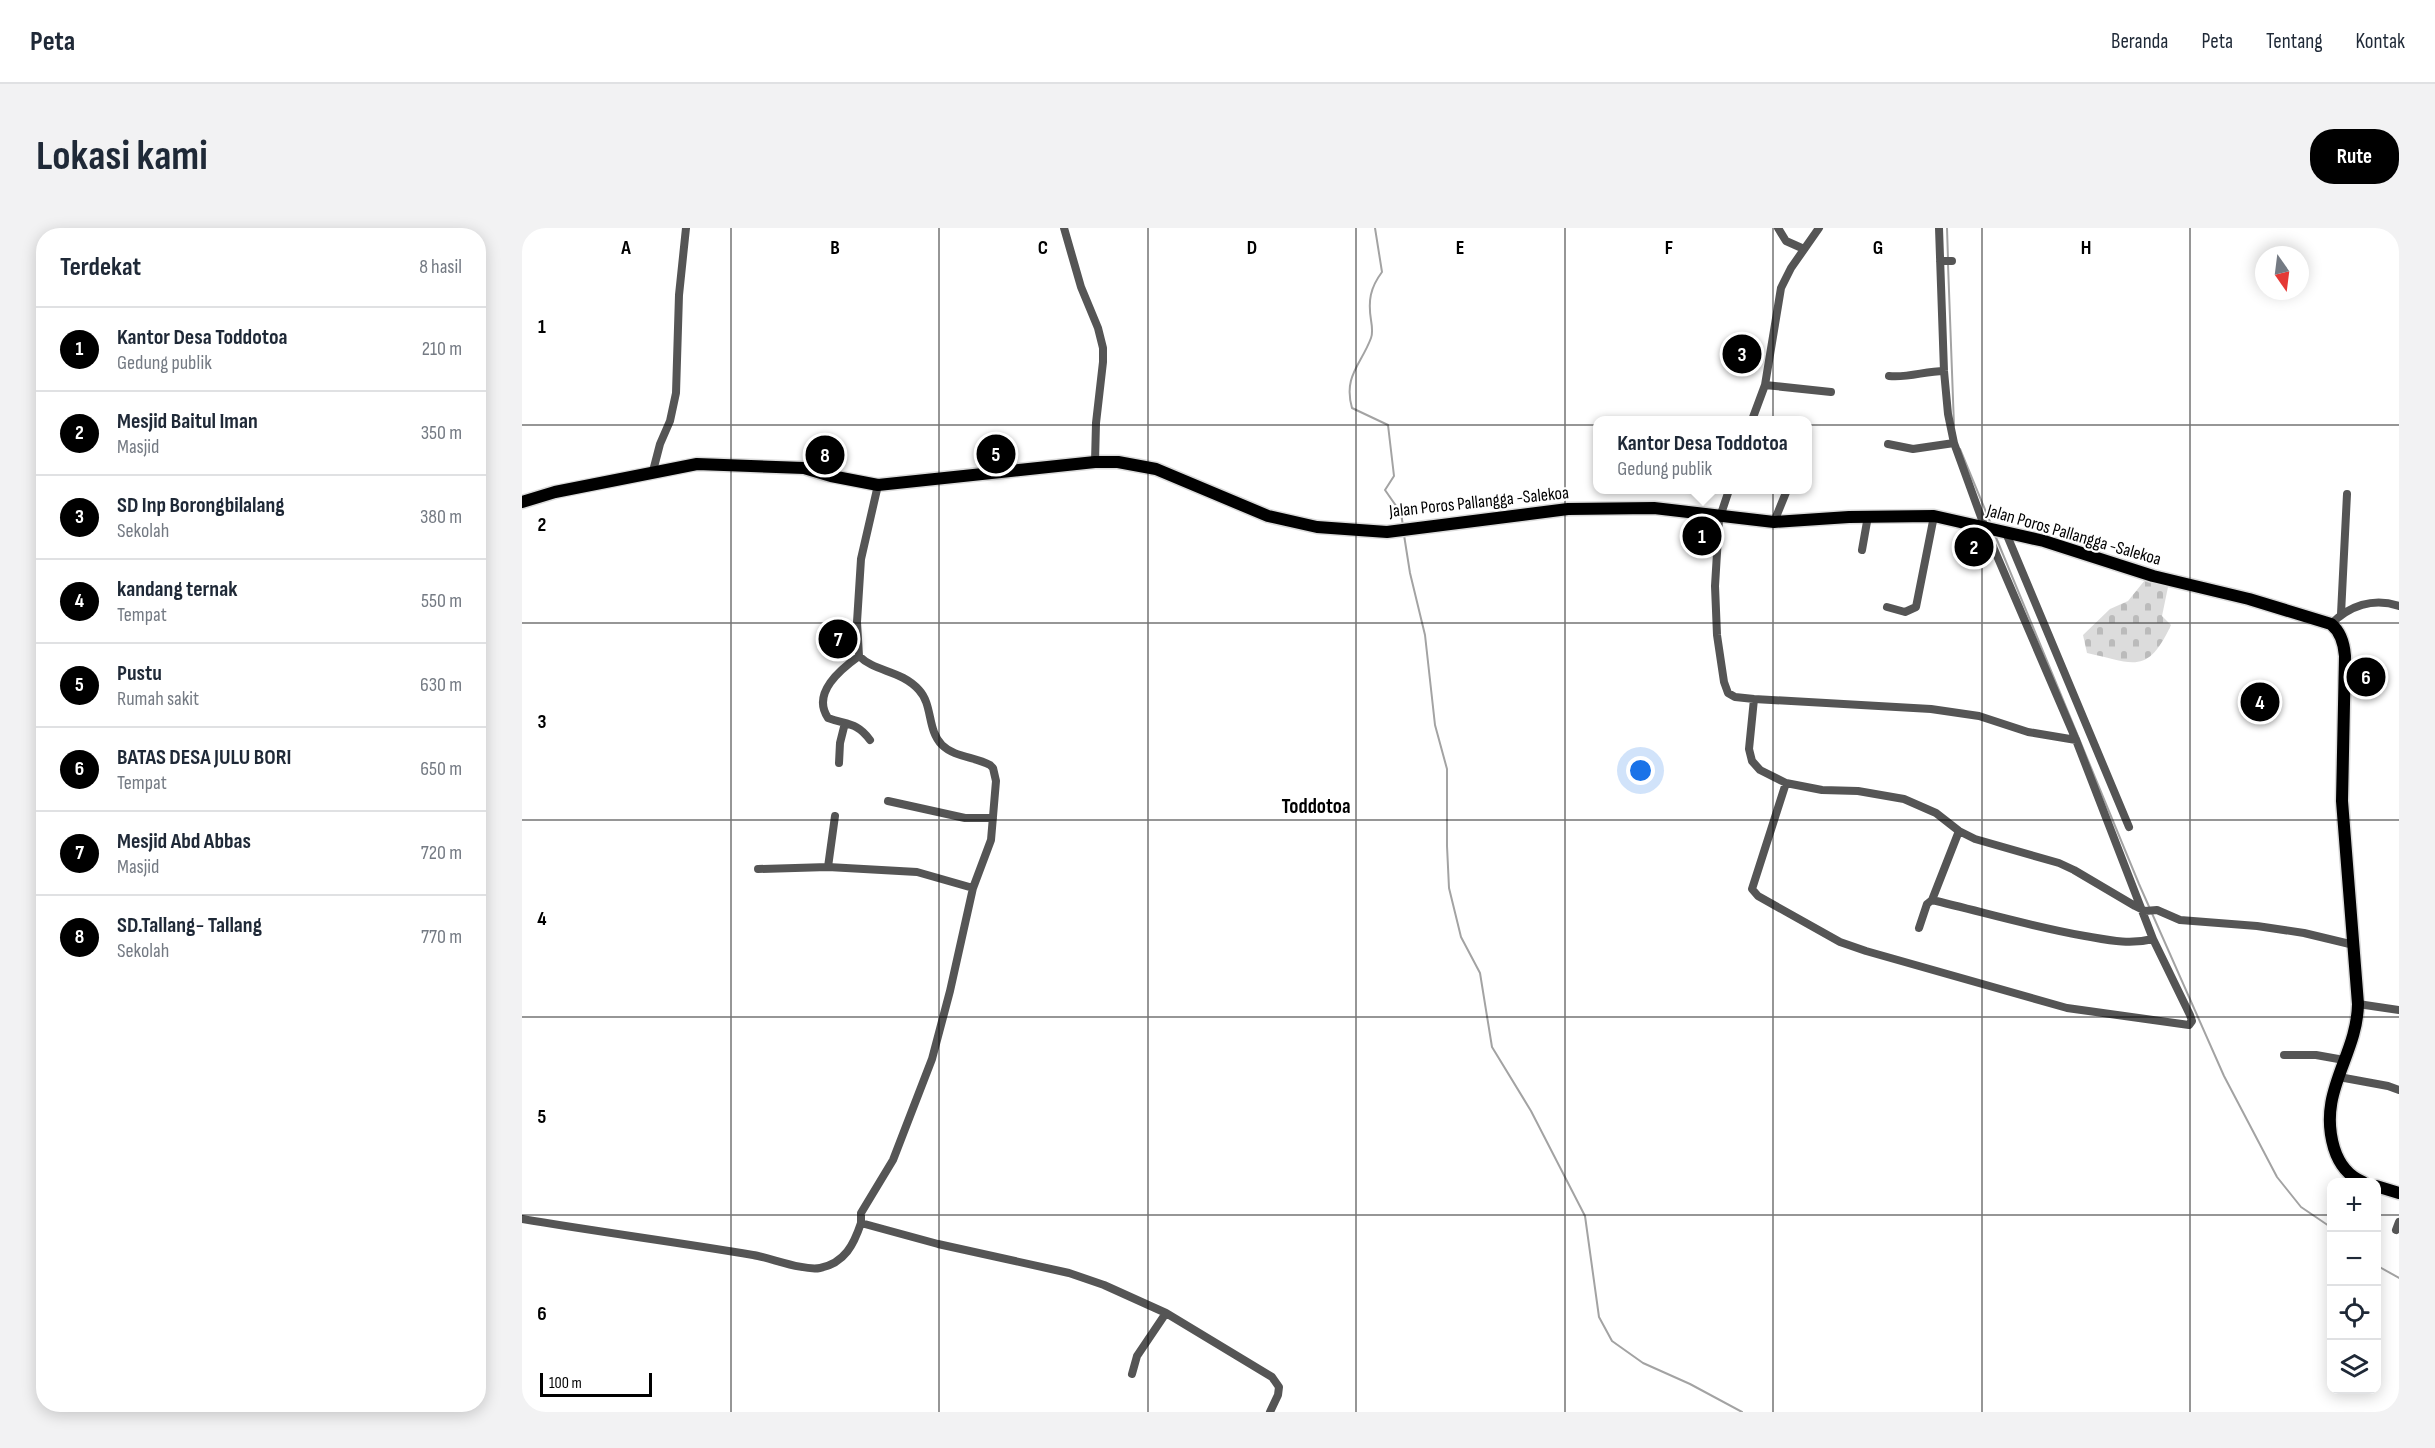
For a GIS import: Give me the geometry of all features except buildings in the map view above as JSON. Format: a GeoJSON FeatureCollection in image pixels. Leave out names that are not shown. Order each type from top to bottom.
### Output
{"type":"FeatureCollection","features":[{"type":"Feature","properties":{"kind":"main road","name":"Jalan Poros Pallangga -Salekoa"},"geometry":{"type":"LineString","coordinates":[[522,502],[555,492],[698,464],[804,468],[878,485],[1095,462],[1118,462],[1156,470],[1268,516],[1317,527],[1403,530],[1568,509],[1654,508],[1774,522],[1868,516],[1934,516],[2044,542],[2164,579],[2288,610],[2331,624]]}},
{"type":"Feature","properties":{"kind":"main road"},"geometry":{"type":"LineString","coordinates":[[2331,624],[2339,632],[2345,656],[2342,801],[2358,1016],[2329,1106],[2331,1137],[2337,1156],[2346,1171],[2357,1178]]}},
{"type":"Feature","properties":{"kind":"main road"},"geometry":{"type":"LineString","coordinates":[[2381,1188],[2399,1193]]}},
{"type":"Feature","properties":{"kind":"street"},"geometry":{"type":"LineString","coordinates":[[653,471],[660,444],[670,421],[676,393],[679,295],[686,228]]}},
{"type":"Feature","properties":{"kind":"street"},"geometry":{"type":"LineString","coordinates":[[1064,228],[1081,287],[1098,328],[1102,348],[1103,362],[1096,423],[1095,462]]}},
{"type":"Feature","properties":{"kind":"street"},"geometry":{"type":"LineString","coordinates":[[1778,228],[1786,241],[1804,249]]}},
{"type":"Feature","properties":{"kind":"street"},"geometry":{"type":"LineString","coordinates":[[1754,416],[1766,385],[1779,293],[1791,268],[1819,228]]}},
{"type":"Feature","properties":{"kind":"street"},"geometry":{"type":"LineString","coordinates":[[1939,228],[1946,261],[1944,371],[1948,414],[1954,443],[2129,827]]}},
{"type":"Feature","properties":{"kind":"street"},"geometry":{"type":"LineString","coordinates":[[1889,376],[1907,378],[1922,372],[1944,371]]}},
{"type":"Feature","properties":{"kind":"street"},"geometry":{"type":"LineString","coordinates":[[1766,385],[1831,392]]}},
{"type":"Feature","properties":{"kind":"street"},"geometry":{"type":"LineString","coordinates":[[1888,444],[1913,449],[1954,443]]}},
{"type":"Feature","properties":{"kind":"street"},"geometry":{"type":"LineString","coordinates":[[522,1219],[754,1255],[815,1268],[831,1264],[847,1253],[855,1241],[861,1223],[861,1214],[893,1160],[932,1059],[973,888],[991,840],[996,781],[993,768],[984,762],[956,753],[941,745],[934,734],[921,691],[903,677],[864,661],[859,656],[857,622],[861,559],[878,485]]}},
{"type":"Feature","properties":{"kind":"street"},"geometry":{"type":"LineString","coordinates":[[1727,494],[1720,516],[1716,615],[1724,682],[1728,693],[1754,699],[1931,709],[1979,716],[2028,732],[2076,740]]}},
{"type":"Feature","properties":{"kind":"street"},"geometry":{"type":"LineString","coordinates":[[1774,522],[1785,494]]}},
{"type":"Feature","properties":{"kind":"street"},"geometry":{"type":"LineString","coordinates":[[2341,614],[2347,494]]}},
{"type":"Feature","properties":{"kind":"street"},"geometry":{"type":"LineString","coordinates":[[1862,550],[1868,516]]}},
{"type":"Feature","properties":{"kind":"street"},"geometry":{"type":"LineString","coordinates":[[1887,607],[1905,612],[1916,608],[1934,516]]}},
{"type":"Feature","properties":{"kind":"street"},"geometry":{"type":"LineString","coordinates":[[1786,783],[1752,889],[1754,893],[1840,942],[1866,951],[2067,1008],[2189,1025],[2192,1021],[2190,1015],[2153,939],[2148,910],[2076,740],[1995,530]]}},
{"type":"Feature","properties":{"kind":"street"},"geometry":{"type":"LineString","coordinates":[[2331,624],[2341,614],[2354,607],[2378,602],[2399,606]]}},
{"type":"Feature","properties":{"kind":"street"},"geometry":{"type":"LineString","coordinates":[[859,656],[832,676],[825,693],[824,708],[826,716],[862,729],[870,740]]}},
{"type":"Feature","properties":{"kind":"street"},"geometry":{"type":"LineString","coordinates":[[1754,699],[1750,756],[1760,770],[1786,783],[1822,790],[1858,791],[1904,800],[1936,813],[1959,831],[1990,844],[2060,864],[2148,910],[2180,921],[2257,926],[2304,933],[2354,945]]}},
{"type":"Feature","properties":{"kind":"street"},"geometry":{"type":"LineString","coordinates":[[839,763],[840,743],[845,723]]}},
{"type":"Feature","properties":{"kind":"street"},"geometry":{"type":"LineString","coordinates":[[888,801],[965,818],[993,818]]}},
{"type":"Feature","properties":{"kind":"street"},"geometry":{"type":"LineString","coordinates":[[828,867],[835,816]]}},
{"type":"Feature","properties":{"kind":"street"},"geometry":{"type":"LineString","coordinates":[[1919,928],[1959,831]]}},
{"type":"Feature","properties":{"kind":"street"},"geometry":{"type":"LineString","coordinates":[[758,869],[828,867],[918,872],[973,888]]}},
{"type":"Feature","properties":{"kind":"street"},"geometry":{"type":"LineString","coordinates":[[1932,900],[2058,932],[2128,943],[2153,939]]}},
{"type":"Feature","properties":{"kind":"street"},"geometry":{"type":"LineString","coordinates":[[2358,1004],[2399,1011]]}},
{"type":"Feature","properties":{"kind":"street"},"geometry":{"type":"LineString","coordinates":[[2284,1055],[2316,1055],[2344,1060]]}},
{"type":"Feature","properties":{"kind":"street"},"geometry":{"type":"LineString","coordinates":[[2338,1077],[2399,1090]]}},
{"type":"Feature","properties":{"kind":"street"},"geometry":{"type":"LineString","coordinates":[[861,1223],[938,1244],[1069,1273],[1122,1292],[1166,1313],[1272,1377],[1279,1387],[1270,1412]]}},
{"type":"Feature","properties":{"kind":"street"},"geometry":{"type":"LineString","coordinates":[[1132,1374],[1137,1356],[1166,1313]]}},
{"type":"Feature","properties":{"kind":"green space"},"geometry":{"type":"Polygon","coordinates":[[[2145,580],[2168,587],[2162,616],[2171,625],[2154,652],[2138,662],[2087,653],[2083,635],[2110,609],[2128,601],[2145,580]]]}},
{"type":"Feature","properties":{"kind":"waterway"},"geometry":{"type":"LineString","coordinates":[[1375,228],[1382,272],[1371,295],[1372,336],[1351,379],[1350,397],[1352,408],[1388,425],[1394,476],[1385,490],[1401,513],[1403,526]]}},
{"type":"Feature","properties":{"kind":"waterway"},"geometry":{"type":"LineString","coordinates":[[1947,228],[1948,259]]}},
{"type":"Feature","properties":{"kind":"waterway"},"geometry":{"type":"LineString","coordinates":[[1948,264],[1954,426]]}},
{"type":"Feature","properties":{"kind":"waterway"},"geometry":{"type":"LineString","coordinates":[[1960,449],[1991,524]]}},
{"type":"Feature","properties":{"kind":"waterway"},"geometry":{"type":"LineString","coordinates":[[1404,535],[1410,573],[1425,635],[1435,725],[1447,769],[1449,888],[1461,937],[1480,973],[1492,1047],[1531,1111],[1585,1216],[1599,1317],[1612,1341],[1643,1363],[1690,1384],[1742,1412]]}},
{"type":"Feature","properties":{"kind":"waterway"},"geometry":{"type":"LineString","coordinates":[[1995,535],[2139,884],[2224,1076],[2277,1177],[2301,1207],[2327,1225]]}},
{"type":"Feature","properties":{"kind":"waterway"},"geometry":{"type":"LineString","coordinates":[[2381,1268],[2399,1278]]}},
{"type":"Feature","properties":{"kind":"place","name":"SD Inp Borongbilalang"},"geometry":{"type":"Point","coordinates":[1742,354]}},
{"type":"Feature","properties":{"kind":"place","name":"Pustu"},"geometry":{"type":"Point","coordinates":[996,454]}},
{"type":"Feature","properties":{"kind":"place","name":"SD.Tallang- Tallang"},"geometry":{"type":"Point","coordinates":[825,455]}},
{"type":"Feature","properties":{"kind":"place","name":"Kantor Desa Toddotoa"},"geometry":{"type":"Point","coordinates":[1702,536]}},
{"type":"Feature","properties":{"kind":"place","name":"Mesjid Baitul Iman"},"geometry":{"type":"Point","coordinates":[1974,547]}},
{"type":"Feature","properties":{"kind":"place","name":"Mesjid Abd Abbas"},"geometry":{"type":"Point","coordinates":[838,639]}},
{"type":"Feature","properties":{"kind":"place","name":"BATAS DESA JULU BORI"},"geometry":{"type":"Point","coordinates":[2366,677]}},
{"type":"Feature","properties":{"kind":"place","name":"kandang ternak"},"geometry":{"type":"Point","coordinates":[2260,702]}},
{"type":"Feature","properties":{"kind":"district","name":"Toddotoa"},"geometry":{"type":"Point","coordinates":[1316,806]}}]}
